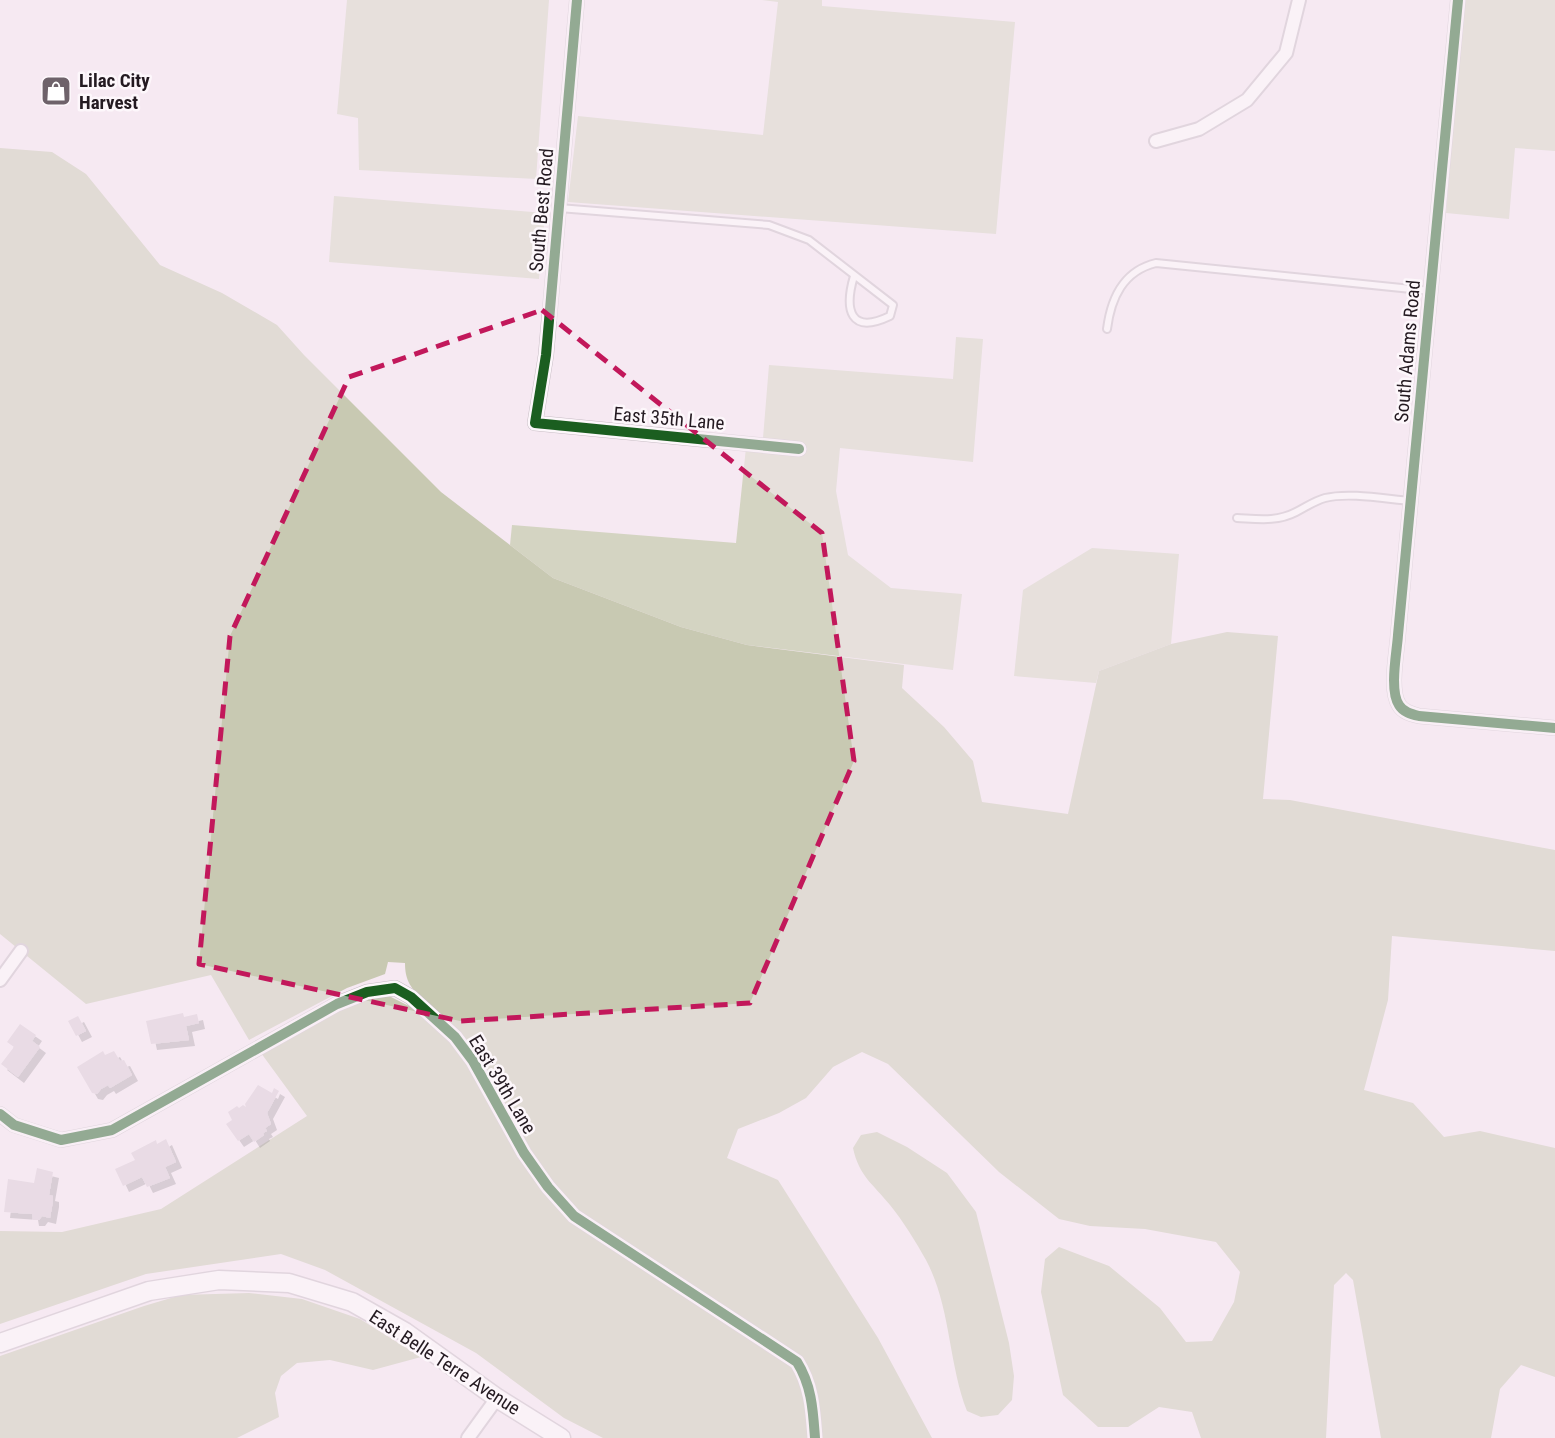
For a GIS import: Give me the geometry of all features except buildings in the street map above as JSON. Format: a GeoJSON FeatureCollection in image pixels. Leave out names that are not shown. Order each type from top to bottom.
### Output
{"type":"FeatureCollection","features":[{"type":"Feature","properties":{"kind":"street","name":"South Best Road"},"geometry":{"type":"LineString","coordinates":[[536,423],[545,355],[577,0]]}},
{"type":"Feature","properties":{"kind":"street"},"geometry":{"type":"LineString","coordinates":[[1156,141],[1199,129],[1247,100],[1286,53],[1299,0]]}},
{"type":"Feature","properties":{"kind":"street","name":"South Adams Road"},"geometry":{"type":"LineString","coordinates":[[1458,0],[1394,681],[1399,705],[1407,713],[1555,728]]}},
{"type":"Feature","properties":{"kind":"street","name":"East 35th Lane"},"geometry":{"type":"LineString","coordinates":[[536,423],[799,449]]}},
{"type":"Feature","properties":{"kind":"street"},"geometry":{"type":"LineString","coordinates":[[0,979],[21,951]]}},
{"type":"Feature","properties":{"kind":"street","name":"East 39th Lane"},"geometry":{"type":"LineString","coordinates":[[0,1114],[14,1125],[61,1140],[112,1130],[337,1004],[367,992],[395,988],[411,997],[455,1037],[473,1061],[524,1153],[548,1187],[574,1216],[797,1362],[811,1393],[815,1438]]}},
{"type":"Feature","properties":{"kind":"street","name":"East Belle Terre Avenue"},"geometry":{"type":"LineString","coordinates":[[0,1343],[149,1291],[219,1280],[289,1283],[352,1302],[405,1332],[497,1398],[562,1438]]}},
{"type":"Feature","properties":{"kind":"street"},"geometry":{"type":"LineString","coordinates":[[468,1438],[497,1398]]}},
{"type":"Feature","properties":{"kind":"lane"},"geometry":{"type":"LineString","coordinates":[[559,208],[769,225],[808,240],[884,296],[892,305],[890,316],[866,324],[856,320],[850,313],[849,305],[849,292],[854,276]]}},
{"type":"Feature","properties":{"kind":"lane"},"geometry":{"type":"LineString","coordinates":[[1107,329],[1110,307],[1121,285],[1139,268],[1156,263],[1431,290]]}},
{"type":"Feature","properties":{"kind":"lane"},"geometry":{"type":"LineString","coordinates":[[1237,517],[1268,520],[1280,518],[1311,503],[1340,496],[1411,501]]}},
{"type":"Feature","properties":{"kind":"highlighted area"},"geometry":{"type":"Polygon","coordinates":[[[542,310],[822,533],[854,761],[750,1003],[460,1021],[199,964],[230,636],[349,377],[542,310]]]}},
{"type":"Feature","properties":{"kind":"green space"},"geometry":{"type":"Polygon","coordinates":[[[347,0],[549,0],[536,179],[359,170],[358,118],[337,114],[347,0]]]}},
{"type":"Feature","properties":{"kind":"green space"},"geometry":{"type":"Polygon","coordinates":[[[762,0],[822,0],[822,6],[1015,22],[996,234],[568,202],[578,116],[763,135],[778,2],[762,0]]]}},
{"type":"Feature","properties":{"kind":"green space"},"geometry":{"type":"Polygon","coordinates":[[[1464,0],[1555,0],[1555,151],[1515,148],[1509,219],[1446,213],[1464,0]]]}},
{"type":"Feature","properties":{"kind":"green space"},"geometry":{"type":"Polygon","coordinates":[[[0,148],[52,152],[86,174],[160,265],[222,293],[277,325],[441,492],[553,578],[681,627],[747,645],[904,665],[902,688],[944,727],[973,761],[982,802],[1068,814],[1099,671],[1171,644],[1227,632],[1278,636],[1263,799],[1290,800],[1555,850],[1555,951],[1392,936],[1388,1000],[1364,1090],[1413,1103],[1444,1137],[1480,1131],[1555,1148],[1555,1377],[1521,1365],[1500,1389],[1491,1438],[1381,1438],[1353,1280],[1346,1273],[1334,1285],[1326,1438],[1201,1438],[1192,1412],[1159,1407],[1128,1427],[1098,1427],[1063,1395],[1041,1292],[1045,1259],[1059,1247],[1109,1266],[1160,1308],[1186,1342],[1212,1341],[1234,1302],[1240,1272],[1216,1242],[1145,1229],[1090,1226],[1059,1219],[999,1172],[888,1064],[862,1052],[833,1067],[806,1098],[779,1113],[738,1129],[727,1158],[778,1180],[878,1338],[932,1438],[603,1438],[564,1418],[476,1353],[325,1270],[281,1254],[146,1274],[0,1324],[0,1231],[62,1232],[161,1209],[307,1116],[261,1053],[365,997],[387,995],[415,1009],[425,1001],[410,984],[405,963],[388,962],[385,974],[347,988],[249,1040],[211,975],[86,1004],[0,934],[0,148]]]}},
{"type":"Feature","properties":{"kind":"green space"},"geometry":{"type":"Polygon","coordinates":[[[334,196],[545,213],[539,279],[329,262],[334,196]]]}},
{"type":"Feature","properties":{"kind":"green space"},"geometry":{"type":"Polygon","coordinates":[[[956,337],[983,339],[973,462],[840,448],[836,491],[848,555],[891,588],[962,594],[953,670],[747,645],[681,627],[553,578],[510,545],[512,525],[736,543],[747,438],[763,438],[769,365],[953,379],[956,337]]]}},
{"type":"Feature","properties":{"kind":"green space"},"geometry":{"type":"Polygon","coordinates":[[[1092,548],[1179,554],[1171,644],[1099,671],[1096,683],[1014,676],[1023,590],[1092,548]]]}},
{"type":"Feature","properties":{"kind":"green space"},"geometry":{"type":"Polygon","coordinates":[[[877,1132],[907,1147],[947,1173],[976,1212],[1009,1343],[1014,1376],[1012,1400],[998,1415],[981,1417],[967,1411],[934,1278],[904,1225],[859,1166],[853,1148],[861,1135],[877,1132]]]}},
{"type":"Feature","properties":{"kind":"green space"},"geometry":{"type":"Polygon","coordinates":[[[249,1293],[302,1299],[360,1319],[421,1357],[373,1370],[330,1360],[297,1363],[281,1376],[275,1393],[279,1417],[237,1438],[0,1438],[0,1356],[181,1295],[249,1293]]]}},
{"type":"Feature","properties":{"kind":"cycle path"},"geometry":{"type":"LineString","coordinates":[[577,0],[546,355],[535,423],[799,449]]}},
{"type":"Feature","properties":{"kind":"cycle path"},"geometry":{"type":"LineString","coordinates":[[1458,0],[1394,690],[1401,707],[1419,716],[1555,728]]}},
{"type":"Feature","properties":{"kind":"cycle path"},"geometry":{"type":"LineString","coordinates":[[0,1114],[14,1125],[61,1140],[112,1130],[337,1004],[367,992],[395,988],[411,997],[455,1037],[473,1061],[524,1153],[548,1187],[574,1216],[797,1362],[809,1389],[815,1438]]}},
{"type":"Feature","properties":{"kind":"place","name":"Lilac City Harvest"},"geometry":{"type":"Point","coordinates":[56,91]}}]}
